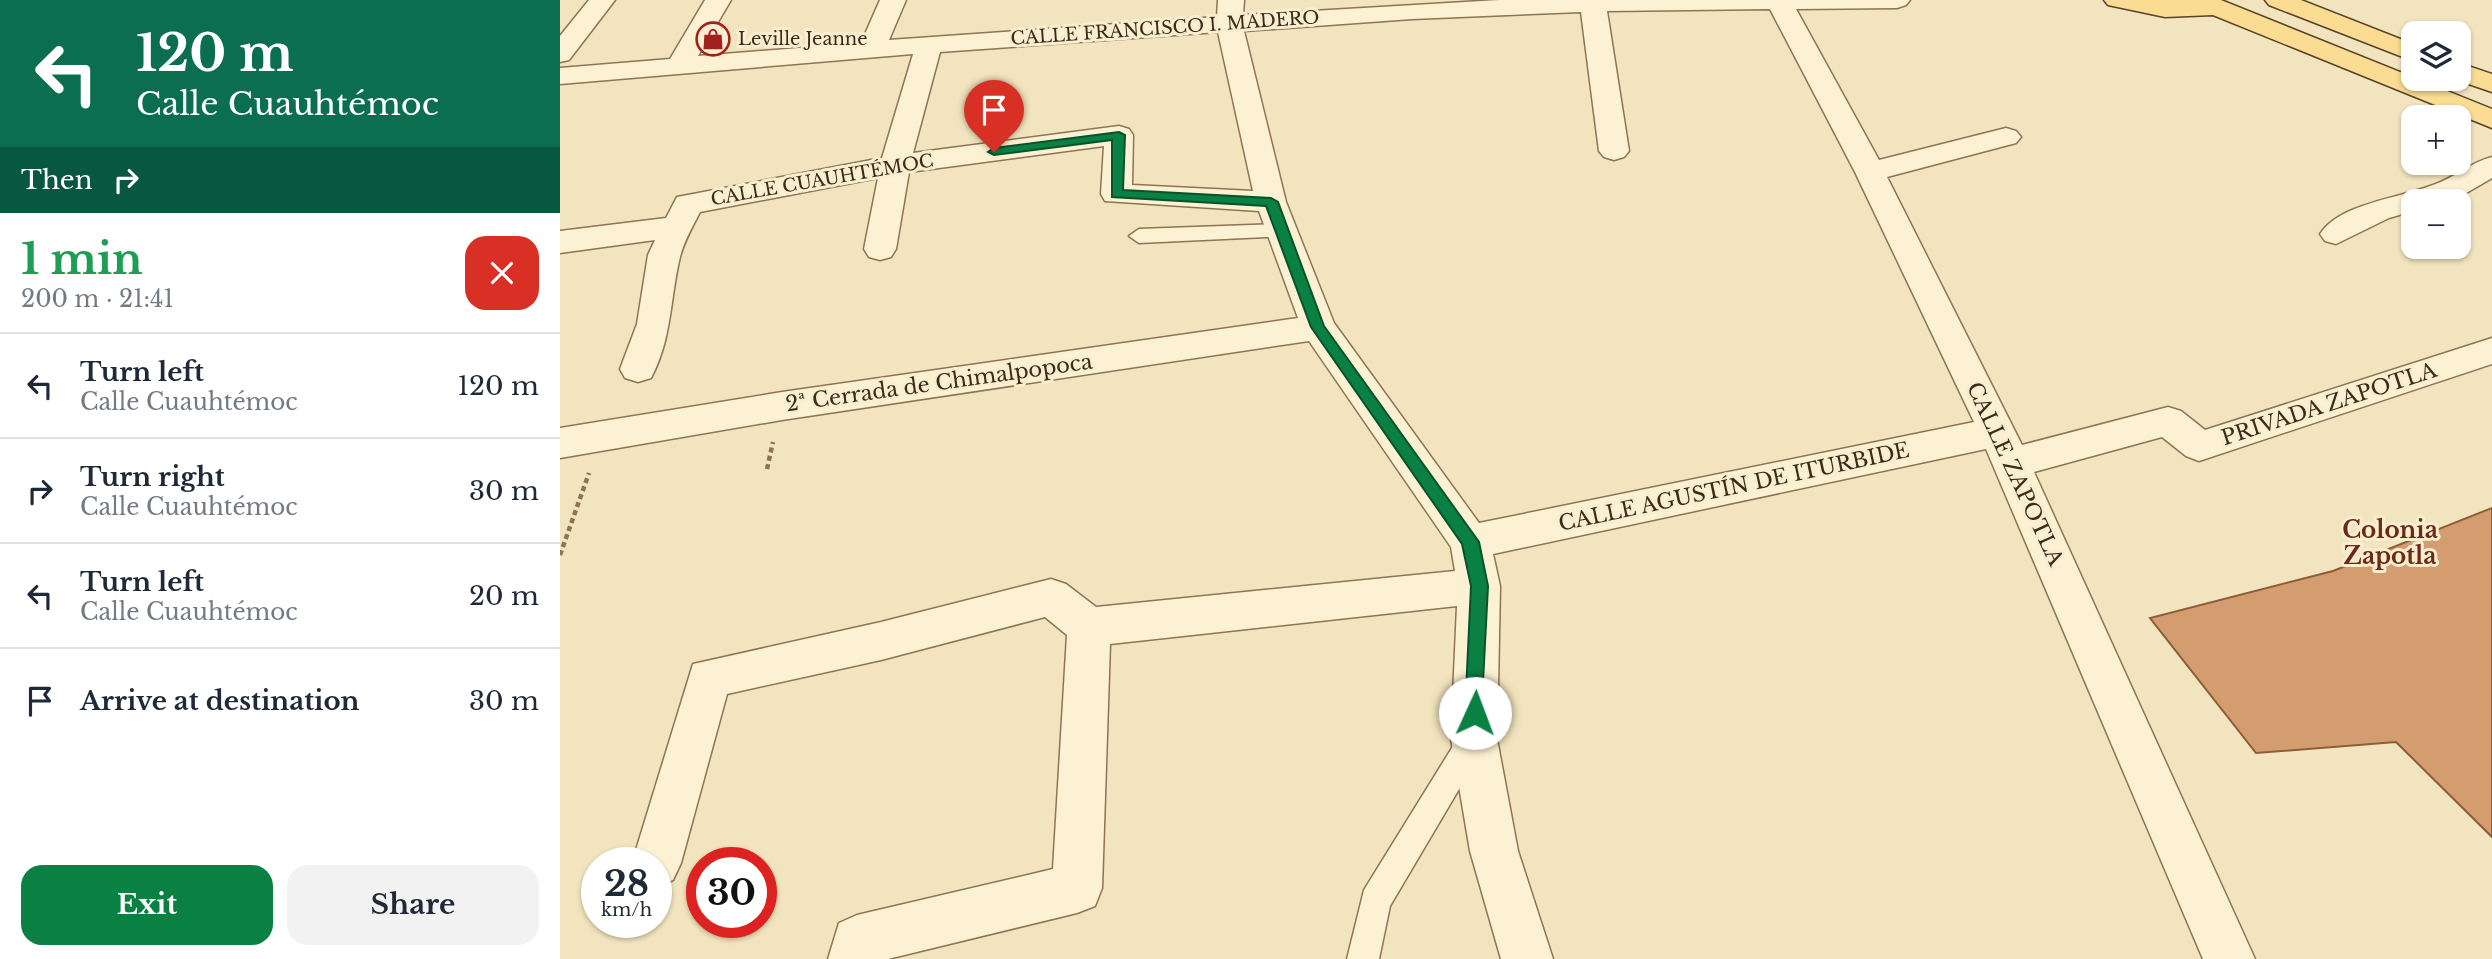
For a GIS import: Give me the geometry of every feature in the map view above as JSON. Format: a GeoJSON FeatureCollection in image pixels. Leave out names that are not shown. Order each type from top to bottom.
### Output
{"type":"FeatureCollection","features":[{"type":"Feature","properties":{"kind":"main road"},"geometry":{"type":"LineString","coordinates":[[2117,0],[2165,9],[2208,4],[2492,120]]}},
{"type":"Feature","properties":{"kind":"main road"},"geometry":{"type":"LineString","coordinates":[[2278,0],[2401,48]]}},
{"type":"Feature","properties":{"kind":"main road"},"geometry":{"type":"LineString","coordinates":[[2471,76],[2492,84]]}},
{"type":"Feature","properties":{"kind":"street"},"geometry":{"type":"LineString","coordinates":[[560,54],[602,0]]}},
{"type":"Feature","properties":{"kind":"street"},"geometry":{"type":"LineString","coordinates":[[678,67],[718,0]]}},
{"type":"Feature","properties":{"kind":"street"},"geometry":{"type":"LineString","coordinates":[[872,49],[893,0]]}},
{"type":"Feature","properties":{"kind":"street","name":"CALLE ZAPOTLA"},"geometry":{"type":"LineString","coordinates":[[1778,0],[1870,172],[2005,448],[2229,959]]}},
{"type":"Feature","properties":{"kind":"street","name":"CALLE FRANCISCO I. MADERO"},"geometry":{"type":"LineString","coordinates":[[560,76],[929,45],[1230,11],[1897,0]]}},
{"type":"Feature","properties":{"kind":"street"},"geometry":{"type":"LineString","coordinates":[[1593,4],[1614,151]]}},
{"type":"Feature","properties":{"kind":"street"},"geometry":{"type":"LineString","coordinates":[[1230,11],[1277,216],[1318,327],[1470,542],[1479,586],[1474,739],[1494,850],[1527,959]]}},
{"type":"Feature","properties":{"kind":"street"},"geometry":{"type":"LineString","coordinates":[[880,249],[895,165],[929,45]]}},
{"type":"Feature","properties":{"kind":"street","name":"CALLE CUAUHTÉMOC"},"geometry":{"type":"LineString","coordinates":[[560,242],[895,165],[1119,135],[1116,194],[1277,216]]}},
{"type":"Feature","properties":{"kind":"street"},"geometry":{"type":"LineString","coordinates":[[1870,172],[2006,137]]}},
{"type":"Feature","properties":{"kind":"street"},"geometry":{"type":"LineString","coordinates":[[2336,234],[2378,211],[2445,192],[2492,166]]}},
{"type":"Feature","properties":{"kind":"street"},"geometry":{"type":"LineString","coordinates":[[638,369],[654,324],[664,255],[681,216]]}},
{"type":"Feature","properties":{"kind":"street","name":"2ª Cerrada de Chimalpopoca"},"geometry":{"type":"LineString","coordinates":[[560,443],[1318,327]]}},
{"type":"Feature","properties":{"kind":"street","name":"PRIVADA ZAPOTLA"},"geometry":{"type":"LineString","coordinates":[[2005,448],[2168,421],[2199,446],[2492,351]]}},
{"type":"Feature","properties":{"kind":"street","name":"CALLE AGUSTÍN DE ITURBIDE"},"geometry":{"type":"LineString","coordinates":[[1470,542],[2005,448]]}},
{"type":"Feature","properties":{"kind":"street"},"geometry":{"type":"LineString","coordinates":[[661,847],[709,678],[881,641],[1051,597],[1089,627],[1479,586]]}},
{"type":"Feature","properties":{"kind":"street"},"geometry":{"type":"LineString","coordinates":[[854,959],[857,942],[1077,888],[1089,627]]}},
{"type":"Feature","properties":{"kind":"lane"},"geometry":{"type":"LineString","coordinates":[[1139,236],[1277,216]]}},
{"type":"Feature","properties":{"kind":"lane"},"geometry":{"type":"LineString","coordinates":[[1363,959],[1375,901],[1474,739]]}},
{"type":"Feature","properties":{"kind":"path"},"geometry":{"type":"LineString","coordinates":[[560,555],[602,436]]}},
{"type":"Feature","properties":{"kind":"building"},"geometry":{"type":"Polygon","coordinates":[[[2492,508],[2492,837],[2396,742],[2256,753],[2150,618],[2333,571],[2492,508]]]}},
{"type":"Feature","properties":{"kind":"place","name":"Leville Jeanne"},"geometry":{"type":"Point","coordinates":[713,39]}},
{"type":"Feature","properties":{"kind":"district","name":"Colonia Zapotla"},"geometry":{"type":"Point","coordinates":[2390,543]}},
{"type":"Feature","properties":{"kind":"route"},"geometry":{"type":"LineString","coordinates":[[994,152],[1119,135],[1116,194],[1271,202],[1318,327],[1470,542],[1479,586],[1475,713]]}}]}
